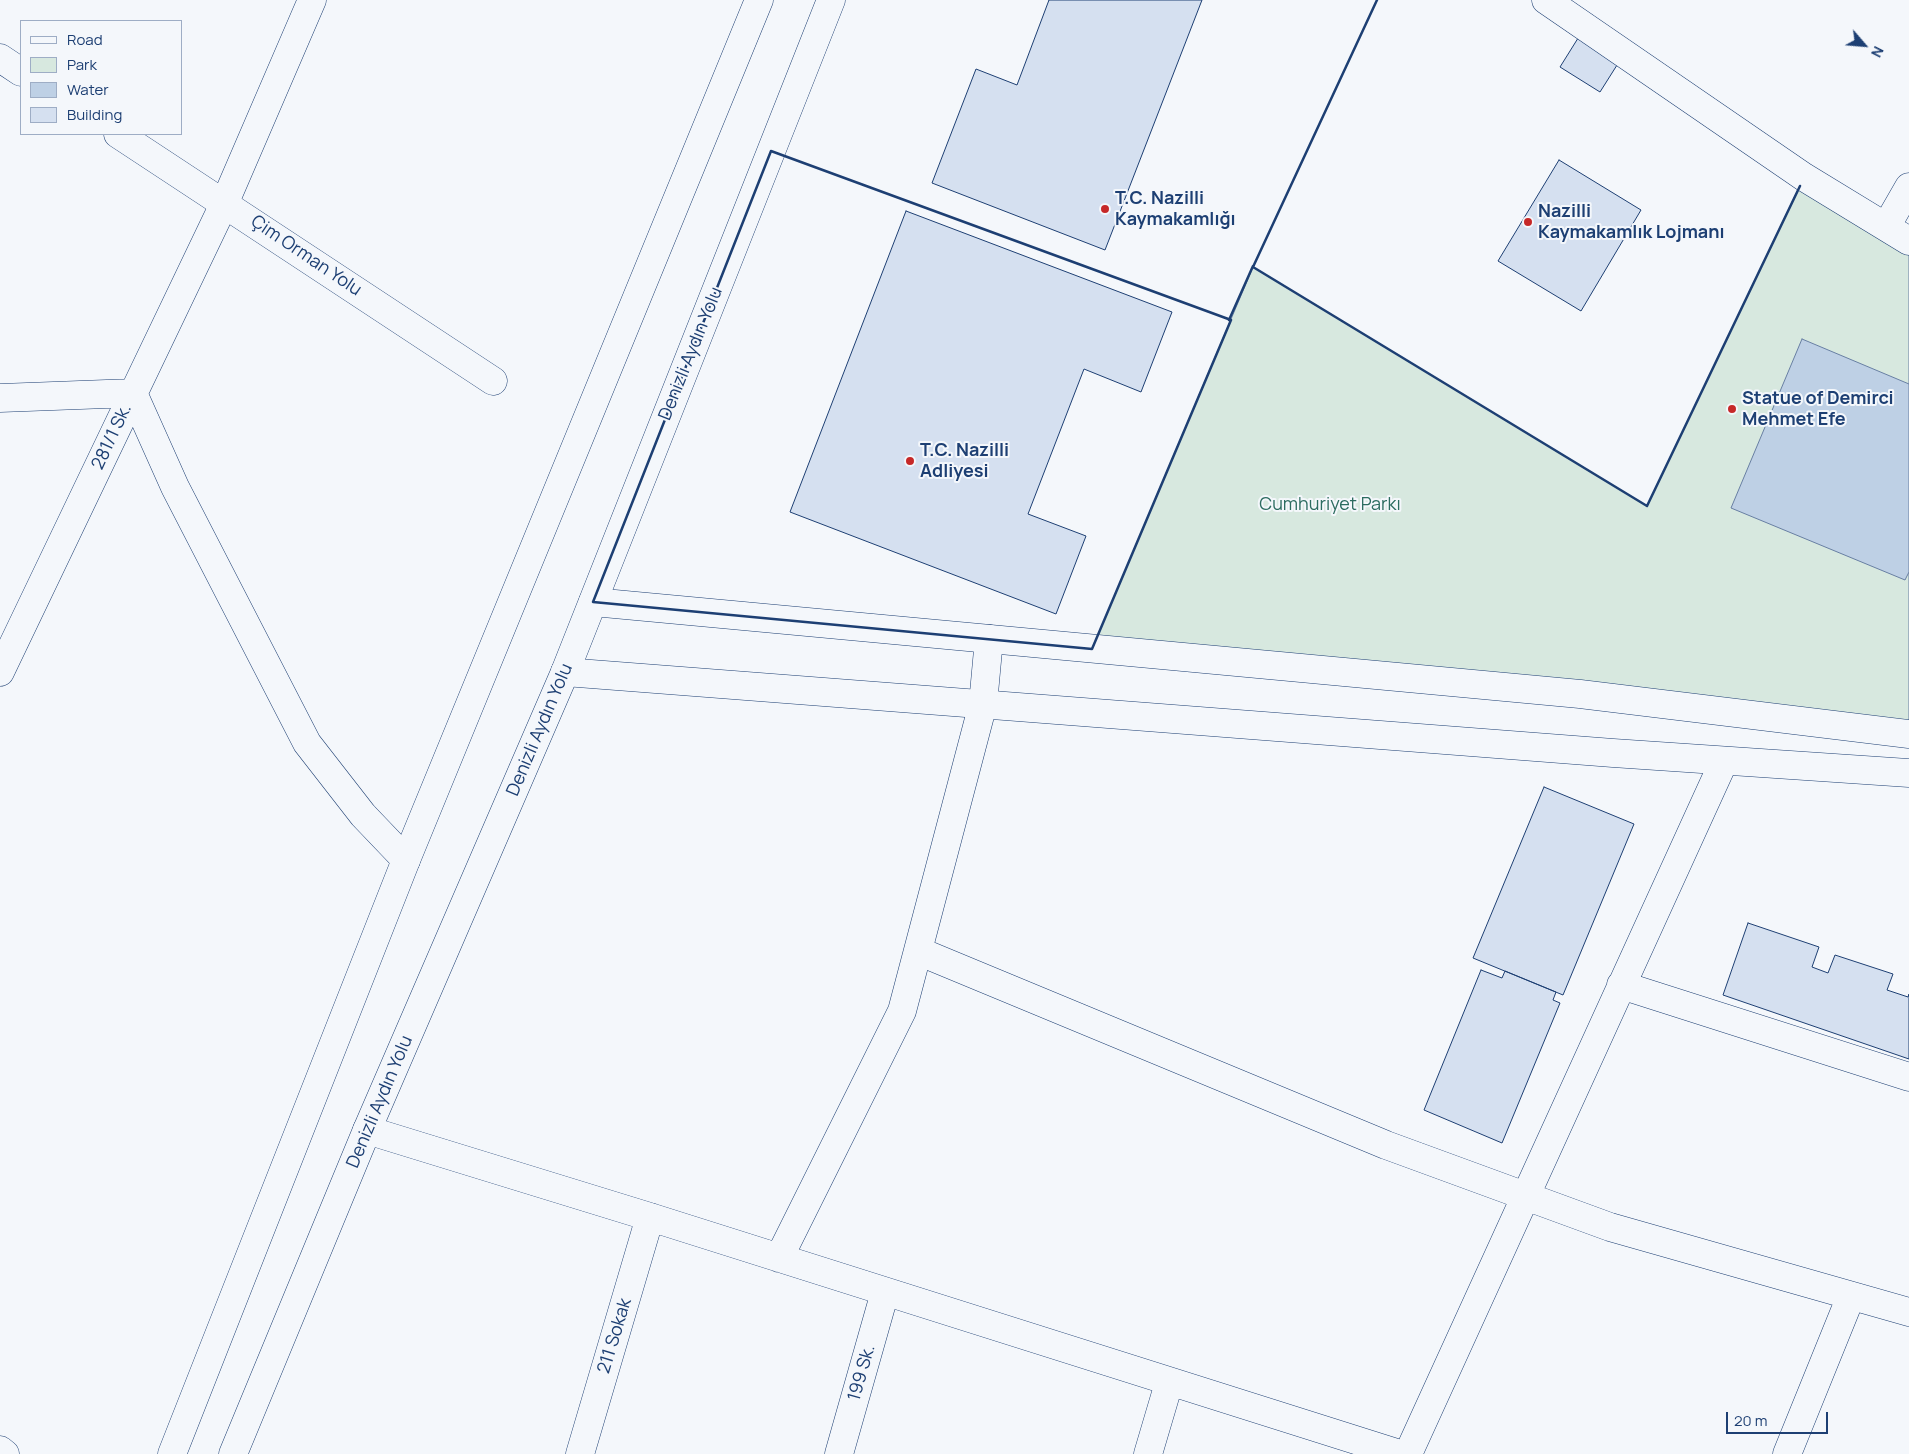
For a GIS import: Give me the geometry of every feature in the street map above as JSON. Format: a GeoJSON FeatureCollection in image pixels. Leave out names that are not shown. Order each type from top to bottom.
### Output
{"type":"FeatureCollection","features":[{"type":"Feature","properties":{"kind":"main road","name":"281/1 Sk."},"geometry":{"type":"LineString","coordinates":[[0,672],[224,202],[312,0]]}},
{"type":"Feature","properties":{"kind":"main road"},"geometry":{"type":"LineString","coordinates":[[172,1454],[406,860],[759,0]]}},
{"type":"Feature","properties":{"kind":"main road","name":"Denizli Aydın Yolu"},"geometry":{"type":"LineString","coordinates":[[233,1454],[367,1130],[565,672],[831,0]]}},
{"type":"Feature","properties":{"kind":"main road"},"geometry":{"type":"LineString","coordinates":[[1546,0],[1804,177],[1898,234],[1909,187]]}},
{"type":"Feature","properties":{"kind":"main road"},"geometry":{"type":"LineString","coordinates":[[0,58],[20,71]]}},
{"type":"Feature","properties":{"kind":"main road","name":"Çim Orman Yolu"},"geometry":{"type":"LineString","coordinates":[[120,135],[224,202],[493,381]]}},
{"type":"Feature","properties":{"kind":"main road"},"geometry":{"type":"LineString","coordinates":[[0,398],[133,393],[175,487],[307,743],[364,815],[406,860]]}},
{"type":"Feature","properties":{"kind":"main road"},"geometry":{"type":"LineString","coordinates":[[593,602],[1580,694],[1909,734]]}},
{"type":"Feature","properties":{"kind":"main road"},"geometry":{"type":"LineString","coordinates":[[779,1258],[902,1011],[983,704],[989,639]]}},
{"type":"Feature","properties":{"kind":"main road"},"geometry":{"type":"LineString","coordinates":[[565,672],[1909,773]]}},
{"type":"Feature","properties":{"kind":"main road"},"geometry":{"type":"LineString","coordinates":[[1408,1454],[1724,760]]}},
{"type":"Feature","properties":{"kind":"main road"},"geometry":{"type":"LineString","coordinates":[[918,952],[1386,1144],[1610,1227],[1909,1312]]}},
{"type":"Feature","properties":{"kind":"main road"},"geometry":{"type":"LineString","coordinates":[[1621,985],[1909,1077]]}},
{"type":"Feature","properties":{"kind":"main road"},"geometry":{"type":"LineString","coordinates":[[367,1130],[650,1217],[1169,1383],[1360,1449],[1400,1454]]}},
{"type":"Feature","properties":{"kind":"main road","name":"211 Sokak"},"geometry":{"type":"LineString","coordinates":[[580,1454],[650,1217]]}},
{"type":"Feature","properties":{"kind":"main road","name":"199 Sk."},"geometry":{"type":"LineString","coordinates":[[839,1454],[885,1292]]}},
{"type":"Feature","properties":{"kind":"main road"},"geometry":{"type":"LineString","coordinates":[[1787,1454],[1851,1296]]}},
{"type":"Feature","properties":{"kind":"main road"},"geometry":{"type":"LineString","coordinates":[[1148,1454],[1169,1383]]}},
{"type":"Feature","properties":{"kind":"main road"},"geometry":{"type":"LineString","coordinates":[[0,1450],[5,1454]]}},
{"type":"Feature","properties":{"kind":"green space","name":"Cumhuriyet Parkı"},"geometry":{"type":"Polygon","coordinates":[[[1804,177],[1909,241],[1909,730],[1092,649],[1253,267],[1647,506],[1804,177]]]}},
{"type":"Feature","properties":{"kind":"water"},"geometry":{"type":"Polygon","coordinates":[[[1802,339],[1909,384],[1909,572],[1905,580],[1731,508],[1802,339]]]}},
{"type":"Feature","properties":{"kind":"building","name":"T.C. Nazilli Kaymakamlığı"},"geometry":{"type":"Polygon","coordinates":[[[1049,0],[1202,0],[1105,250],[932,183],[976,69],[1017,85],[1049,0]]]}},
{"type":"Feature","properties":{"kind":"building"},"geometry":{"type":"Polygon","coordinates":[[[1585,27],[1624,54],[1600,92],[1560,67],[1585,27]]]}},
{"type":"Feature","properties":{"kind":"building","name":"Nazilli Kaymakamlık Lojmanı"},"geometry":{"type":"Polygon","coordinates":[[[1559,160],[1641,210],[1581,311],[1498,261],[1559,160]]]}},
{"type":"Feature","properties":{"kind":"building","name":"T.C. Nazilli Adliyesi"},"geometry":{"type":"Polygon","coordinates":[[[906,211],[1172,312],[1141,392],[1084,369],[1028,514],[1086,536],[1056,614],[790,512],[906,211]]]}},
{"type":"Feature","properties":{"kind":"building"},"geometry":{"type":"Polygon","coordinates":[[[1544,787],[1634,824],[1563,995],[1473,958],[1544,787]]]}},
{"type":"Feature","properties":{"kind":"building"},"geometry":{"type":"Polygon","coordinates":[[[1748,923],[1819,947],[1812,967],[1828,973],[1835,955],[1893,974],[1887,990],[1908,997],[1909,994],[1909,1059],[1723,995],[1748,923]]]}},
{"type":"Feature","properties":{"kind":"building"},"geometry":{"type":"Polygon","coordinates":[[[1481,970],[1502,978],[1505,971],[1556,992],[1553,1000],[1560,1003],[1502,1143],[1424,1110],[1481,970]]]}},
{"type":"Feature","properties":{"kind":"wall"},"geometry":{"type":"LineString","coordinates":[[1377,0],[1253,267],[1647,506],[1800,186]]}},
{"type":"Feature","properties":{"kind":"wall"},"geometry":{"type":"LineString","coordinates":[[771,151],[1231,320],[1092,649],[593,602],[771,151]]}},
{"type":"Feature","properties":{"kind":"wall"},"geometry":{"type":"LineString","coordinates":[[1229,320],[1253,266]]}},
{"type":"Feature","properties":{"kind":"place","name":"T.C. Nazilli Kaymakamlığı"},"geometry":{"type":"Point","coordinates":[1105,209]}},
{"type":"Feature","properties":{"kind":"place","name":"Nazilli Kaymakamlık Lojmanı"},"geometry":{"type":"Point","coordinates":[1528,222]}},
{"type":"Feature","properties":{"kind":"place","name":"Statue of Demirci Mehmet Efe"},"geometry":{"type":"Point","coordinates":[1732,409]}},
{"type":"Feature","properties":{"kind":"place","name":"T.C. Nazilli Adliyesi"},"geometry":{"type":"Point","coordinates":[910,461]}}]}
